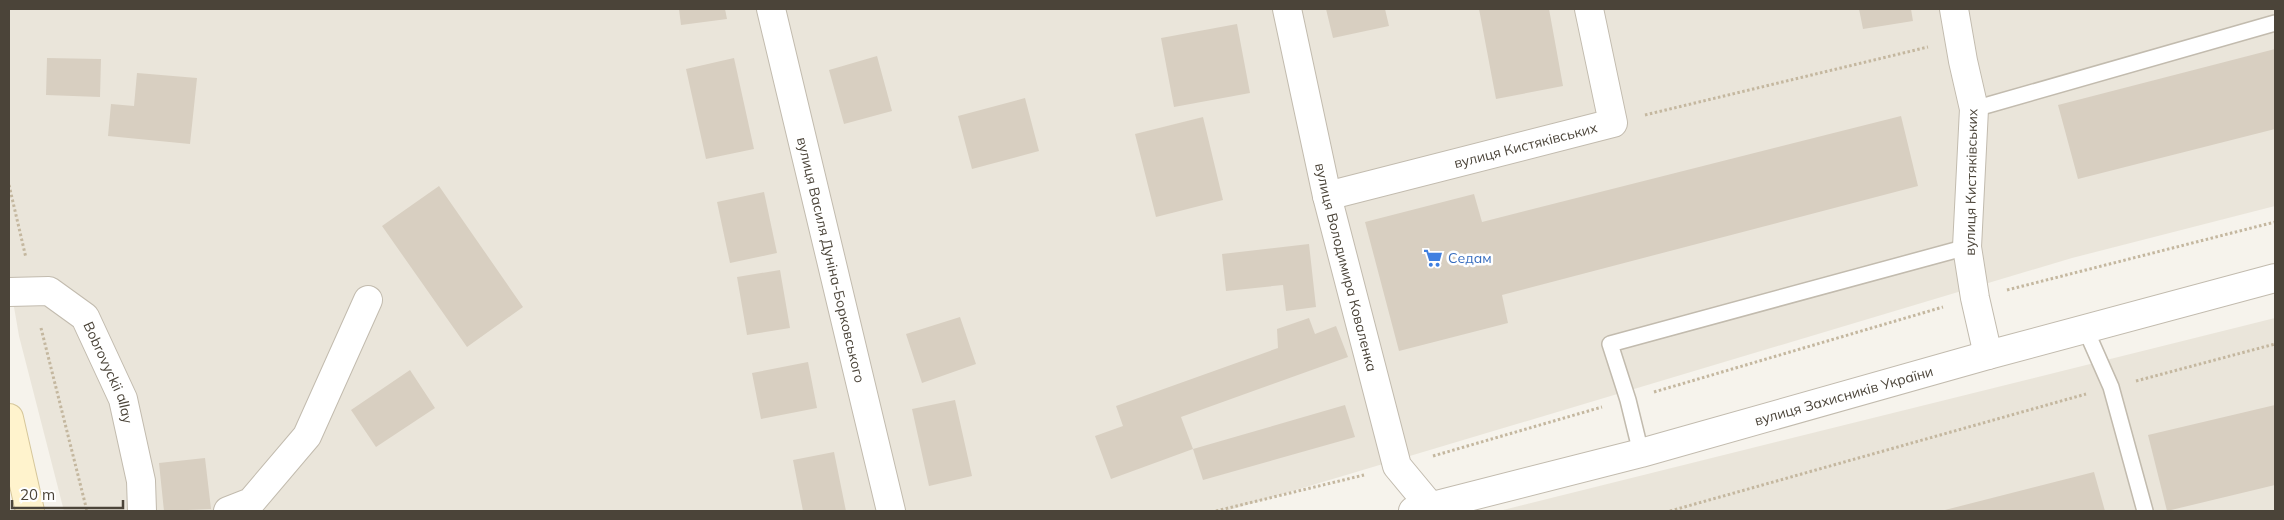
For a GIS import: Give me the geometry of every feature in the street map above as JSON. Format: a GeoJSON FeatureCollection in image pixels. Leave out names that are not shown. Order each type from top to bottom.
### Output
{"type":"FeatureCollection","features":[{"type":"Feature","properties":{"kind":"main road"},"geometry":{"type":"LineString","coordinates":[[9,418],[30,511]]}},
{"type":"Feature","properties":{"kind":"street","name":"вулиця Василя Дуніна-Борковського"},"geometry":{"type":"LineString","coordinates":[[771,9],[891,511]]}},
{"type":"Feature","properties":{"kind":"street","name":"вулиця Володимира Коваленка"},"geometry":{"type":"LineString","coordinates":[[1287,9],[1327,196],[1397,466],[1426,510]]}},
{"type":"Feature","properties":{"kind":"street","name":"вулиця Кистяківських"},"geometry":{"type":"LineString","coordinates":[[1327,196],[1613,123],[1589,9]]}},
{"type":"Feature","properties":{"kind":"street","name":"вулиця Кистяківських"},"geometry":{"type":"LineString","coordinates":[[1954,9],[1974,109],[1967,247],[1975,298],[1988,355]]}},
{"type":"Feature","properties":{"kind":"street","name":"вулиця Захисників України"},"geometry":{"type":"LineString","coordinates":[[1426,510],[1642,453],[2085,328],[2275,278]]}},
{"type":"Feature","properties":{"kind":"street","name":"Bobrovyckii allay"},"geometry":{"type":"LineString","coordinates":[[21,291],[49,291],[85,316],[123,399],[142,481],[142,511]]}},
{"type":"Feature","properties":{"kind":"street"},"geometry":{"type":"LineString","coordinates":[[228,511],[252,502],[308,436],[368,300]]}},
{"type":"Feature","properties":{"kind":"lane"},"geometry":{"type":"LineString","coordinates":[[1974,109],[2275,23]]}},
{"type":"Feature","properties":{"kind":"lane"},"geometry":{"type":"LineString","coordinates":[[1642,453],[1610,344],[1967,247]]}},
{"type":"Feature","properties":{"kind":"lane"},"geometry":{"type":"LineString","coordinates":[[2085,328],[2111,387],[2145,511]]}},
{"type":"Feature","properties":{"kind":"path"},"geometry":{"type":"LineString","coordinates":[[1613,123],[1959,39]]}},
{"type":"Feature","properties":{"kind":"path"},"geometry":{"type":"LineString","coordinates":[[9,185],[21,291],[87,511]]}},
{"type":"Feature","properties":{"kind":"path"},"geometry":{"type":"LineString","coordinates":[[1216,511],[1397,466],[1975,298],[2275,222]]}},
{"type":"Feature","properties":{"kind":"path"},"geometry":{"type":"LineString","coordinates":[[1670,511],[2111,387],[2275,344]]}},
{"type":"Feature","properties":{"kind":"shaded area"},"geometry":{"type":"Polygon","coordinates":[[[9,9],[2275,9],[2275,206],[2072,258],[1226,511],[64,511],[19,336],[9,278],[9,9]]]}},
{"type":"Feature","properties":{"kind":"shaded area"},"geometry":{"type":"Polygon","coordinates":[[[2275,318],[2275,511],[1499,511],[2275,318]]]}},
{"type":"Feature","properties":{"kind":"building"},"geometry":{"type":"Polygon","coordinates":[[[679,9],[725,9],[727,19],[681,25],[679,9]]]}},
{"type":"Feature","properties":{"kind":"building"},"geometry":{"type":"Polygon","coordinates":[[[1326,9],[1385,9],[1389,26],[1333,38],[1326,9]]]}},
{"type":"Feature","properties":{"kind":"building"},"geometry":{"type":"Polygon","coordinates":[[[1479,9],[1549,9],[1563,86],[1496,99],[1479,9]]]}},
{"type":"Feature","properties":{"kind":"building"},"geometry":{"type":"Polygon","coordinates":[[[1859,9],[1911,9],[1913,21],[1863,29],[1859,9]]]}},
{"type":"Feature","properties":{"kind":"building"},"geometry":{"type":"Polygon","coordinates":[[[1237,24],[1250,93],[1174,107],[1161,38],[1237,24]]]}},
{"type":"Feature","properties":{"kind":"building"},"geometry":{"type":"Polygon","coordinates":[[[2275,49],[2275,129],[2078,179],[2058,105],[2275,49]]]}},
{"type":"Feature","properties":{"kind":"building"},"geometry":{"type":"Polygon","coordinates":[[[877,56],[892,111],[844,124],[829,70],[877,56]]]}},
{"type":"Feature","properties":{"kind":"building"},"geometry":{"type":"Polygon","coordinates":[[[47,58],[101,59],[100,97],[46,95],[47,58]]]}},
{"type":"Feature","properties":{"kind":"building"},"geometry":{"type":"Polygon","coordinates":[[[734,58],[754,149],[706,159],[686,69],[734,58]]]}},
{"type":"Feature","properties":{"kind":"building"},"geometry":{"type":"Polygon","coordinates":[[[137,73],[197,78],[190,144],[108,136],[111,104],[134,106],[137,73]]]}},
{"type":"Feature","properties":{"kind":"building"},"geometry":{"type":"Polygon","coordinates":[[[1025,98],[1039,151],[972,169],[958,116],[1025,98]]]}},
{"type":"Feature","properties":{"kind":"building"},"geometry":{"type":"Polygon","coordinates":[[[1901,116],[1918,186],[1502,295],[1508,323],[1399,351],[1365,222],[1474,194],[1482,222],[1901,116]]]}},
{"type":"Feature","properties":{"kind":"building"},"geometry":{"type":"Polygon","coordinates":[[[1203,117],[1223,200],[1156,217],[1135,134],[1203,117]]]}},
{"type":"Feature","properties":{"kind":"building"},"geometry":{"type":"Polygon","coordinates":[[[439,186],[523,307],[467,347],[382,226],[439,186]]]}},
{"type":"Feature","properties":{"kind":"building"},"geometry":{"type":"Polygon","coordinates":[[[764,192],[777,253],[730,263],[717,202],[764,192]]]}},
{"type":"Feature","properties":{"kind":"building"},"geometry":{"type":"Polygon","coordinates":[[[1309,244],[1316,307],[1286,311],[1283,285],[1226,291],[1222,254],[1309,244]]]}},
{"type":"Feature","properties":{"kind":"building"},"geometry":{"type":"Polygon","coordinates":[[[780,270],[790,328],[747,335],[737,277],[780,270]]]}},
{"type":"Feature","properties":{"kind":"building"},"geometry":{"type":"Polygon","coordinates":[[[960,317],[976,364],[922,383],[906,334],[960,317]]]}},
{"type":"Feature","properties":{"kind":"building"},"geometry":{"type":"Polygon","coordinates":[[[1309,318],[1315,334],[1336,326],[1348,357],[1181,417],[1193,449],[1111,479],[1095,436],[1123,426],[1116,406],[1278,348],[1277,329],[1309,318]]]}},
{"type":"Feature","properties":{"kind":"building"},"geometry":{"type":"Polygon","coordinates":[[[808,362],[817,408],[761,419],[752,373],[808,362]]]}},
{"type":"Feature","properties":{"kind":"building"},"geometry":{"type":"Polygon","coordinates":[[[410,370],[435,408],[376,447],[351,410],[410,370]]]}},
{"type":"Feature","properties":{"kind":"building"},"geometry":{"type":"Polygon","coordinates":[[[955,400],[972,476],[929,486],[912,409],[955,400]]]}},
{"type":"Feature","properties":{"kind":"building"},"geometry":{"type":"Polygon","coordinates":[[[1345,405],[1355,437],[1203,480],[1193,449],[1345,405]]]}},
{"type":"Feature","properties":{"kind":"building"},"geometry":{"type":"Polygon","coordinates":[[[2275,405],[2275,485],[2167,511],[2148,435],[2275,405]]]}},
{"type":"Feature","properties":{"kind":"building"},"geometry":{"type":"Polygon","coordinates":[[[834,452],[846,511],[803,511],[793,460],[834,452]]]}},
{"type":"Feature","properties":{"kind":"building"},"geometry":{"type":"Polygon","coordinates":[[[205,458],[211,509],[164,511],[159,463],[205,458]]]}},
{"type":"Feature","properties":{"kind":"building"},"geometry":{"type":"Polygon","coordinates":[[[2094,472],[2105,511],[1941,511],[2094,472]]]}},
{"type":"Feature","properties":{"kind":"place","name":"Седам"},"geometry":{"type":"Point","coordinates":[1433,258]}}]}
